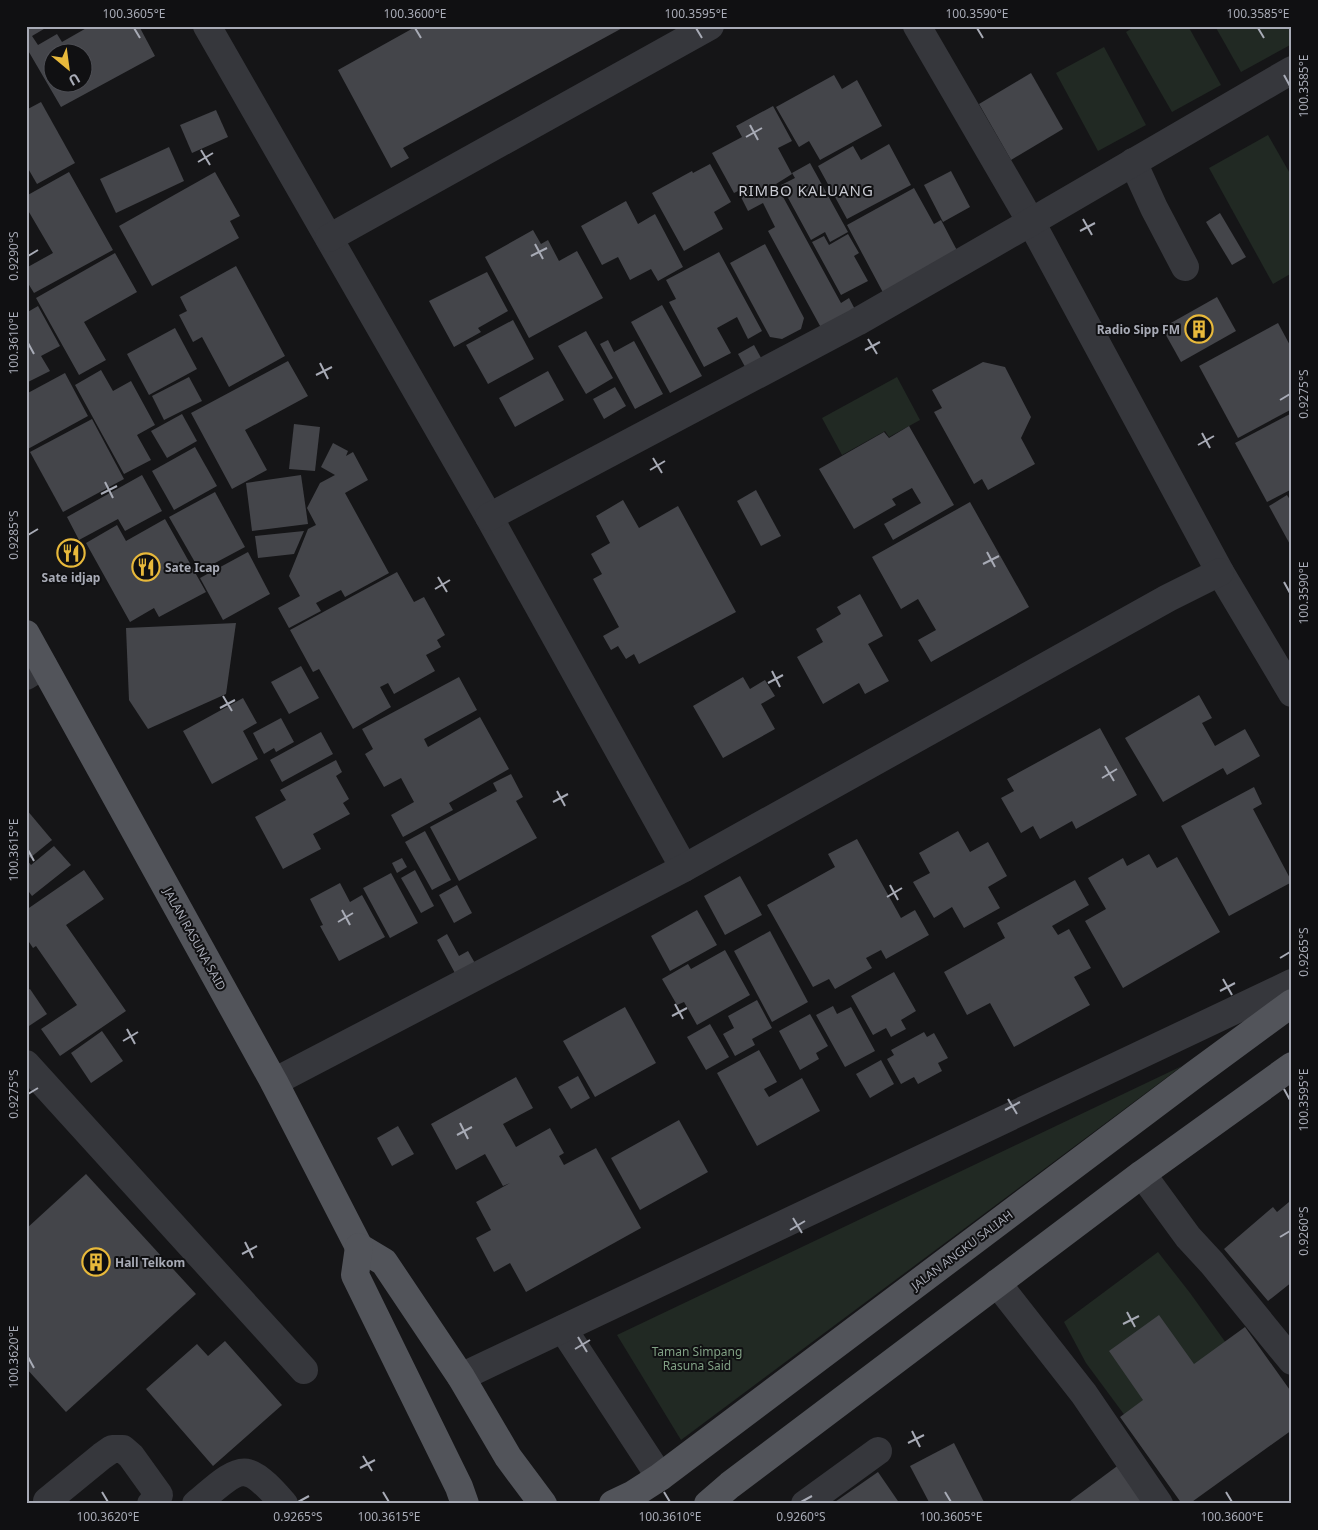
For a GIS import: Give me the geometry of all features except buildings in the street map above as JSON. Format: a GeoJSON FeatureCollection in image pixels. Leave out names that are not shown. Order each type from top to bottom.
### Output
{"type":"FeatureCollection","features":[{"type":"Feature","properties":{"kind":"main road","name":"JALAN RASUNA SAID"},"geometry":{"type":"LineString","coordinates":[[26,634],[35,671],[274,1082],[359,1247]]}},
{"type":"Feature","properties":{"kind":"main road","name":"JALAN ANGKU SALIAH"},"geometry":{"type":"LineString","coordinates":[[623,1499],[660,1477],[1292,1003]]}},
{"type":"Feature","properties":{"kind":"main road"},"geometry":{"type":"LineString","coordinates":[[708,1504],[1142,1174],[1292,1066]]}},
{"type":"Feature","properties":{"kind":"main road"},"geometry":{"type":"LineString","coordinates":[[465,1504],[459,1488],[355,1275],[359,1247],[384,1262],[461,1377],[508,1457],[543,1504]]}},
{"type":"Feature","properties":{"kind":"street"},"geometry":{"type":"LineString","coordinates":[[207,26],[330,238],[684,868]]}},
{"type":"Feature","properties":{"kind":"street"},"geometry":{"type":"LineString","coordinates":[[330,238],[710,26]]}},
{"type":"Feature","properties":{"kind":"street"},"geometry":{"type":"LineString","coordinates":[[917,26],[1032,222],[1220,572],[1292,693]]}},
{"type":"Feature","properties":{"kind":"street"},"geometry":{"type":"LineString","coordinates":[[488,517],[848,327],[1292,70]]}},
{"type":"Feature","properties":{"kind":"street"},"geometry":{"type":"LineString","coordinates":[[1133,162],[1154,208],[1185,267]]}},
{"type":"Feature","properties":{"kind":"street"},"geometry":{"type":"LineString","coordinates":[[274,1082],[684,868],[1160,603],[1220,572]]}},
{"type":"Feature","properties":{"kind":"street"},"geometry":{"type":"LineString","coordinates":[[461,1377],[1292,983]]}},
{"type":"Feature","properties":{"kind":"street"},"geometry":{"type":"LineString","coordinates":[[26,1064],[304,1370]]}},
{"type":"Feature","properties":{"kind":"street"},"geometry":{"type":"LineString","coordinates":[[1142,1174],[1188,1237],[1212,1263],[1292,1361]]}},
{"type":"Feature","properties":{"kind":"street"},"geometry":{"type":"LineString","coordinates":[[997,1283],[1084,1394],[1159,1504]]}},
{"type":"Feature","properties":{"kind":"street"},"geometry":{"type":"LineString","coordinates":[[563,1329],[660,1477]]}},
{"type":"Feature","properties":{"kind":"street"},"geometry":{"type":"LineString","coordinates":[[47,1501],[112,1449],[123,1448],[132,1456],[159,1501]]}},
{"type":"Feature","properties":{"kind":"street"},"geometry":{"type":"LineString","coordinates":[[805,1504],[878,1451]]}},
{"type":"Feature","properties":{"kind":"street"},"geometry":{"type":"LineString","coordinates":[[196,1504],[230,1477],[248,1472],[284,1504]]}},
{"type":"Feature","properties":{"kind":"green space"},"geometry":{"type":"Polygon","coordinates":[[[1136,26],[1188,26],[1221,85],[1172,112],[1126,32],[1136,26]]]}},
{"type":"Feature","properties":{"kind":"green space"},"geometry":{"type":"Polygon","coordinates":[[[1215,26],[1292,26],[1292,44],[1241,72],[1215,26]]]}},
{"type":"Feature","properties":{"kind":"green space"},"geometry":{"type":"Polygon","coordinates":[[[1104,47],[1146,125],[1098,151],[1056,73],[1104,47]]]}},
{"type":"Feature","properties":{"kind":"green space"},"geometry":{"type":"Polygon","coordinates":[[[1268,135],[1292,177],[1292,273],[1273,284],[1209,168],[1268,135]]]}},
{"type":"Feature","properties":{"kind":"green space"},"geometry":{"type":"Polygon","coordinates":[[[897,377],[920,420],[889,437],[885,431],[842,455],[822,418],[897,377]]]}},
{"type":"Feature","properties":{"kind":"green space","name":"Taman Simpang Rasuna Said"},"geometry":{"type":"Polygon","coordinates":[[[1182,1066],[681,1440],[617,1335],[1182,1066]]]}},
{"type":"Feature","properties":{"kind":"green space"},"geometry":{"type":"Polygon","coordinates":[[[1158,1252],[1257,1386],[1143,1440],[1086,1363],[1064,1322],[1158,1252]]]}},
{"type":"Feature","properties":{"kind":"place","name":"Radio Sipp FM"},"geometry":{"type":"Point","coordinates":[1199,329]}},
{"type":"Feature","properties":{"kind":"place","name":"Sate idjap"},"geometry":{"type":"Point","coordinates":[71,553]}},
{"type":"Feature","properties":{"kind":"place","name":"Sate Icap"},"geometry":{"type":"Point","coordinates":[146,567]}},
{"type":"Feature","properties":{"kind":"place","name":"Hall Telkom"},"geometry":{"type":"Point","coordinates":[96,1262]}},
{"type":"Feature","properties":{"kind":"district","name":"RIMBO KALUANG"},"geometry":{"type":"Point","coordinates":[806,190]}}]}
